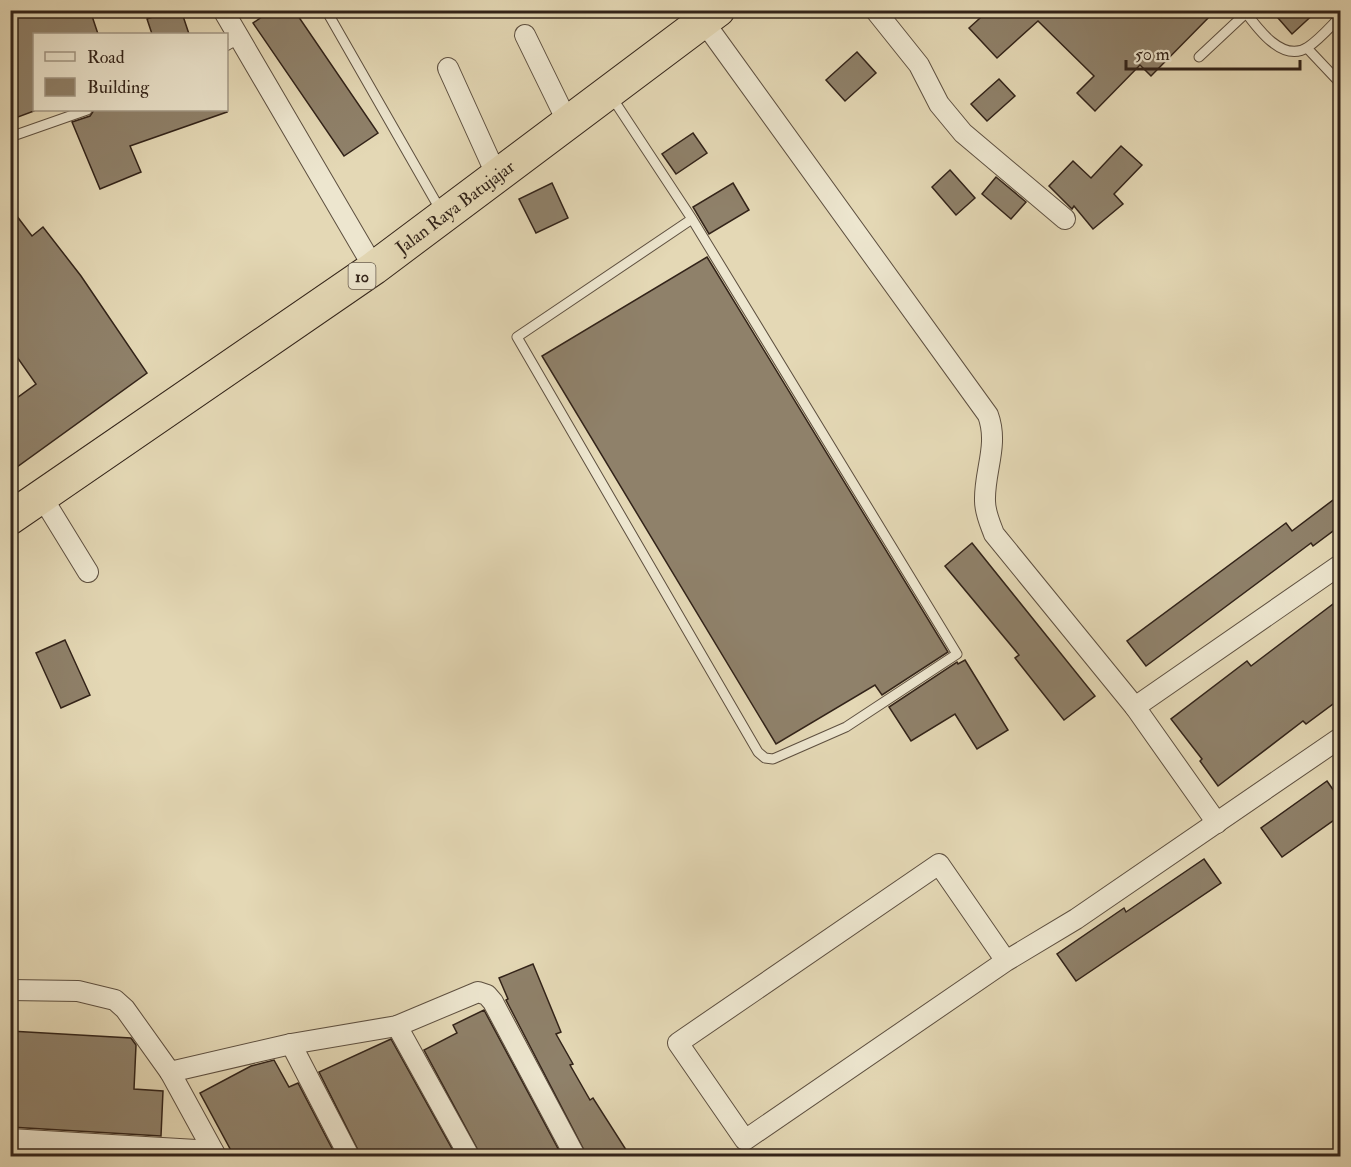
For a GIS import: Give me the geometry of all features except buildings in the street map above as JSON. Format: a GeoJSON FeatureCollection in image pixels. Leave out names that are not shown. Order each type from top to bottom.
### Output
{"type":"FeatureCollection","features":[{"type":"Feature","properties":{"kind":"highway","name":"Jalan Raya Batujajar"},"geometry":{"type":"LineString","coordinates":[[10,518],[374,267],[496,174],[568,123],[706,15]]}},
{"type":"Feature","properties":{"kind":"street"},"geometry":{"type":"LineString","coordinates":[[223,10],[233,42],[374,267]]}},
{"type":"Feature","properties":{"kind":"street"},"geometry":{"type":"LineString","coordinates":[[874,10],[919,64],[939,104],[963,133],[1065,219]]}},
{"type":"Feature","properties":{"kind":"street"},"geometry":{"type":"LineString","coordinates":[[706,15],[988,416],[993,442],[985,501],[987,517],[994,534],[1135,707],[1217,823]]}},
{"type":"Feature","properties":{"kind":"street"},"geometry":{"type":"LineString","coordinates":[[525,35],[568,123]]}},
{"type":"Feature","properties":{"kind":"street"},"geometry":{"type":"LineString","coordinates":[[448,68],[496,174]]}},
{"type":"Feature","properties":{"kind":"street"},"geometry":{"type":"LineString","coordinates":[[42,497],[88,572]]}},
{"type":"Feature","properties":{"kind":"street"},"geometry":{"type":"LineString","coordinates":[[1135,707],[1341,565]]}},
{"type":"Feature","properties":{"kind":"street"},"geometry":{"type":"LineString","coordinates":[[1006,961],[939,864],[678,1043],[745,1140],[1006,961],[1076,918],[1341,738]]}},
{"type":"Feature","properties":{"kind":"street"},"geometry":{"type":"LineString","coordinates":[[10,990],[78,991],[115,1000],[125,1009],[170,1072],[215,1154]]}},
{"type":"Feature","properties":{"kind":"street"},"geometry":{"type":"LineString","coordinates":[[170,1072],[291,1044],[397,1026],[478,992],[487,995],[575,1156]]}},
{"type":"Feature","properties":{"kind":"street"},"geometry":{"type":"LineString","coordinates":[[397,1026],[469,1156]]}},
{"type":"Feature","properties":{"kind":"street"},"geometry":{"type":"LineString","coordinates":[[291,1044],[349,1156]]}},
{"type":"Feature","properties":{"kind":"street"},"geometry":{"type":"LineString","coordinates":[[10,1139],[215,1154]]}},
{"type":"Feature","properties":{"kind":"lane"},"geometry":{"type":"LineString","coordinates":[[326,10],[443,216]]}},
{"type":"Feature","properties":{"kind":"lane"},"geometry":{"type":"LineString","coordinates":[[1199,57],[1245,12],[1268,40],[1281,48],[1295,51],[1307,48],[1341,17]]}},
{"type":"Feature","properties":{"kind":"lane"},"geometry":{"type":"LineString","coordinates":[[1307,48],[1341,83]]}},
{"type":"Feature","properties":{"kind":"lane"},"geometry":{"type":"LineString","coordinates":[[608,92],[692,219],[957,654],[846,728],[773,759],[765,758],[758,752],[517,337],[692,219]]}},
{"type":"Feature","properties":{"kind":"lane"},"geometry":{"type":"LineString","coordinates":[[10,137],[84,111]]}}]}
